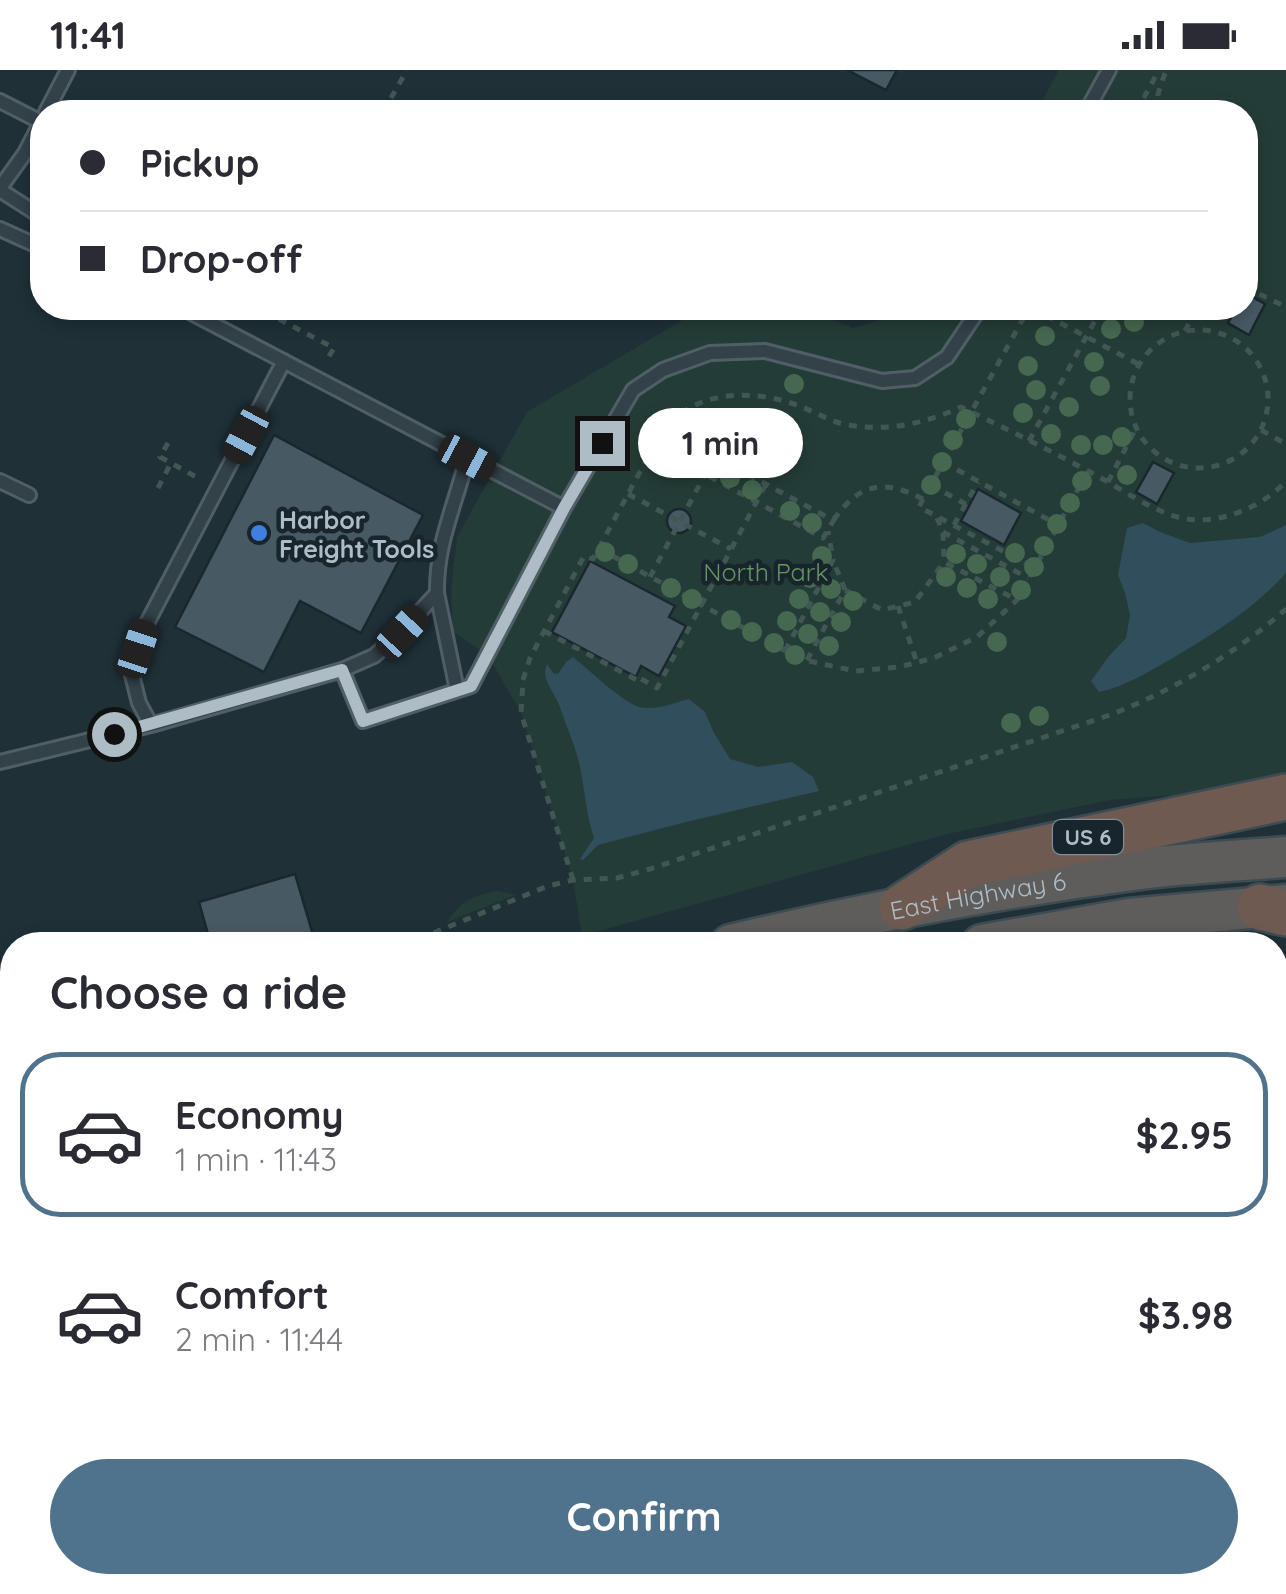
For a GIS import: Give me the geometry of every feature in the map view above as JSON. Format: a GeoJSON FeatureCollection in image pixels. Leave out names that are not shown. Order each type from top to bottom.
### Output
{"type":"FeatureCollection","features":[{"type":"Feature","properties":{"kind":"highway","name":"US 6"},"geometry":{"type":"LineString","coordinates":[[902,907],[968,864],[1286,797]]}},
{"type":"Feature","properties":{"kind":"highway","name":"East Highway 6"},"geometry":{"type":"LineString","coordinates":[[785,932],[902,907],[1135,870],[1286,857]]}},
{"type":"Feature","properties":{"kind":"highway","name":"East Highway 6"},"geometry":{"type":"LineString","coordinates":[[1056,932],[1129,919],[1278,909]]}},
{"type":"Feature","properties":{"kind":"lane"},"geometry":{"type":"LineString","coordinates":[[52,100],[68,70]]}},
{"type":"Feature","properties":{"kind":"lane"},"geometry":{"type":"LineString","coordinates":[[1093,100],[1109,70]]}},
{"type":"Feature","properties":{"kind":"lane"},"geometry":{"type":"LineString","coordinates":[[0,101],[30,115]]}},
{"type":"Feature","properties":{"kind":"lane"},"geometry":{"type":"LineString","coordinates":[[30,144],[0,189],[30,209]]}},
{"type":"Feature","properties":{"kind":"lane"},"geometry":{"type":"LineString","coordinates":[[0,229],[30,243]]}},
{"type":"Feature","properties":{"kind":"lane"},"geometry":{"type":"LineString","coordinates":[[205,320],[564,508]]}},
{"type":"Feature","properties":{"kind":"lane"},"geometry":{"type":"LineString","coordinates":[[342,670],[363,721],[471,686],[564,508],[634,390],[663,370],[710,353],[765,351],[882,382],[915,378],[947,357],[972,320]]}},
{"type":"Feature","properties":{"kind":"lane"},"geometry":{"type":"LineString","coordinates":[[151,726],[139,703],[130,671],[145,627],[284,361]]}},
{"type":"Feature","properties":{"kind":"lane"},"geometry":{"type":"LineString","coordinates":[[456,690],[438,594],[437,565],[467,458]]}},
{"type":"Feature","properties":{"kind":"lane"},"geometry":{"type":"LineString","coordinates":[[0,481],[28,496]]}},
{"type":"Feature","properties":{"kind":"lane"},"geometry":{"type":"LineString","coordinates":[[0,762],[151,726],[342,670],[374,656],[438,594]]}},
{"type":"Feature","properties":{"kind":"path"},"geometry":{"type":"LineString","coordinates":[[390,100],[406,70]]}},
{"type":"Feature","properties":{"kind":"path"},"geometry":{"type":"LineString","coordinates":[[1144,100],[1163,70]]}},
{"type":"Feature","properties":{"kind":"path"},"geometry":{"type":"LineString","coordinates":[[1158,100],[1163,70]]}},
{"type":"Feature","properties":{"kind":"path"},"geometry":{"type":"LineString","coordinates":[[1258,293],[1286,307]]}},
{"type":"Feature","properties":{"kind":"path"},"geometry":{"type":"LineString","coordinates":[[281,320],[334,348],[328,358]]}},
{"type":"Feature","properties":{"kind":"path"},"geometry":{"type":"LineString","coordinates":[[1024,320],[919,506],[1035,568]]}},
{"type":"Feature","properties":{"kind":"path"},"geometry":{"type":"LineString","coordinates":[[1055,320],[1140,365]]}},
{"type":"Feature","properties":{"kind":"path"},"geometry":{"type":"LineString","coordinates":[[1029,441],[1095,320]]}},
{"type":"Feature","properties":{"kind":"path"},"geometry":{"type":"LineString","coordinates":[[1185,331],[1191,320]]}},
{"type":"Feature","properties":{"kind":"path"},"geometry":{"type":"LineString","coordinates":[[1185,331],[1223,333],[1243,344],[1259,362],[1267,384],[1268,408],[1261,430],[1248,449],[1228,462],[1205,468],[1182,466],[1160,456],[1136,428],[1130,408],[1131,390],[1140,365],[1156,345],[1171,336],[1185,331]]}},
{"type":"Feature","properties":{"kind":"path"},"geometry":{"type":"LineString","coordinates":[[573,880],[521,712],[523,680],[530,658],[584,556],[592,559],[663,429],[694,404],[739,394],[792,403],[844,425],[873,428],[933,420],[962,407],[1155,508],[1183,518],[1215,519],[1249,508],[1277,492],[1286,482]]}},
{"type":"Feature","properties":{"kind":"path"},"geometry":{"type":"LineString","coordinates":[[1108,482],[1136,428]]}},
{"type":"Feature","properties":{"kind":"path"},"geometry":{"type":"LineString","coordinates":[[663,429],[835,518]]}},
{"type":"Feature","properties":{"kind":"path"},"geometry":{"type":"LineString","coordinates":[[1261,430],[1286,444]]}},
{"type":"Feature","properties":{"kind":"path"},"geometry":{"type":"LineString","coordinates":[[168,443],[160,457],[218,488]]}},
{"type":"Feature","properties":{"kind":"path"},"geometry":{"type":"LineString","coordinates":[[654,446],[823,538],[849,500],[864,491],[891,487],[922,499]]}},
{"type":"Feature","properties":{"kind":"path"},"geometry":{"type":"LineString","coordinates":[[650,576],[714,456]]}},
{"type":"Feature","properties":{"kind":"path"},"geometry":{"type":"LineString","coordinates":[[943,462],[1058,525]]}},
{"type":"Feature","properties":{"kind":"path"},"geometry":{"type":"LineString","coordinates":[[158,488],[171,463]]}},
{"type":"Feature","properties":{"kind":"path"},"geometry":{"type":"LineString","coordinates":[[598,548],[807,660],[854,670],[899,667],[934,658],[977,637],[1017,600],[1088,471]]}},
{"type":"Feature","properties":{"kind":"path"},"geometry":{"type":"LineString","coordinates":[[954,525],[978,482]]}},
{"type":"Feature","properties":{"kind":"path"},"geometry":{"type":"LineString","coordinates":[[544,630],[657,688],[766,484]]}},
{"type":"Feature","properties":{"kind":"path"},"geometry":{"type":"LineString","coordinates":[[931,485],[967,505]]}},
{"type":"Feature","properties":{"kind":"path"},"geometry":{"type":"LineString","coordinates":[[628,494],[731,549]]}},
{"type":"Feature","properties":{"kind":"path"},"geometry":{"type":"LineString","coordinates":[[828,530],[844,590],[882,610],[915,602],[944,562],[942,532],[936,516]]}},
{"type":"Feature","properties":{"kind":"path"},"geometry":{"type":"LineString","coordinates":[[942,532],[1029,578]]}},
{"type":"Feature","properties":{"kind":"path"},"geometry":{"type":"LineString","coordinates":[[785,651],[833,560]]}},
{"type":"Feature","properties":{"kind":"path"},"geometry":{"type":"LineString","coordinates":[[944,562],[1017,600]]}},
{"type":"Feature","properties":{"kind":"path"},"geometry":{"type":"LineString","coordinates":[[807,660],[844,590]]}},
{"type":"Feature","properties":{"kind":"path"},"geometry":{"type":"LineString","coordinates":[[898,606],[916,663]]}},
{"type":"Feature","properties":{"kind":"path"},"geometry":{"type":"LineString","coordinates":[[436,932],[548,886],[573,880],[616,878],[650,869],[1110,715],[1204,668],[1286,608]]}},
{"type":"Feature","properties":{"kind":"green space","name":"North Park"},"geometry":{"type":"Polygon","coordinates":[[[1059,70],[1286,70],[1286,773],[1187,794],[1110,800],[943,835],[596,932],[581,932],[573,880],[521,713],[487,654],[453,632],[451,590],[457,537],[527,412],[683,320],[832,320],[853,328],[880,320],[1258,320],[1258,100],[1043,100],[1059,70]]]}},
{"type":"Feature","properties":{"kind":"green space"},"geometry":{"type":"Polygon","coordinates":[[[498,891],[516,895],[447,922],[468,900],[498,891]]]}},
{"type":"Feature","properties":{"kind":"water"},"geometry":{"type":"Polygon","coordinates":[[[1143,523],[1190,543],[1260,537],[1286,525],[1286,573],[1247,609],[1202,640],[1136,678],[1099,692],[1091,681],[1126,638],[1130,615],[1118,575],[1127,528],[1143,523]]]}},
{"type":"Feature","properties":{"kind":"water"},"geometry":{"type":"Polygon","coordinates":[[[573,657],[615,693],[640,707],[689,699],[705,712],[730,759],[758,767],[792,762],[813,777],[819,791],[598,845],[580,859],[594,838],[576,752],[545,675],[547,664],[554,674],[559,673],[573,657]]]}},
{"type":"Feature","properties":{"kind":"building"},"geometry":{"type":"Polygon","coordinates":[[[847,70],[897,70],[886,90],[847,70]]]}},
{"type":"Feature","properties":{"kind":"building"},"geometry":{"type":"Polygon","coordinates":[[[1230,320],[1257,320],[1249,335],[1228,323],[1230,320]]]}},
{"type":"Feature","properties":{"kind":"building"},"geometry":{"type":"Polygon","coordinates":[[[274,435],[423,515],[361,633],[300,601],[264,672],[175,627],[274,435]]]}},
{"type":"Feature","properties":{"kind":"building"},"geometry":{"type":"Polygon","coordinates":[[[1153,462],[1174,473],[1157,504],[1136,492],[1153,462]]]}},
{"type":"Feature","properties":{"kind":"building"},"geometry":{"type":"Polygon","coordinates":[[[978,489],[1021,513],[1004,545],[961,521],[978,489]]]}},
{"type":"Feature","properties":{"kind":"building"},"geometry":{"type":"Polygon","coordinates":[[[679,509],[691,521],[679,533],[667,521],[679,509]]]}},
{"type":"Feature","properties":{"kind":"building"},"geometry":{"type":"Polygon","coordinates":[[[590,561],[675,606],[669,617],[686,626],[659,676],[641,666],[636,677],[552,632],[590,561]]]}},
{"type":"Feature","properties":{"kind":"building"},"geometry":{"type":"Polygon","coordinates":[[[295,874],[312,932],[207,932],[199,902],[295,874]]]}},
{"type":"Feature","properties":{"kind":"place","name":"Harbor Freight Tools"},"geometry":{"type":"Point","coordinates":[259,533]}},
{"type":"Feature","properties":{"kind":"route"},"geometry":{"type":"LineString","coordinates":[[114,734],[342,670],[363,721],[471,686],[602,443]]}}]}
